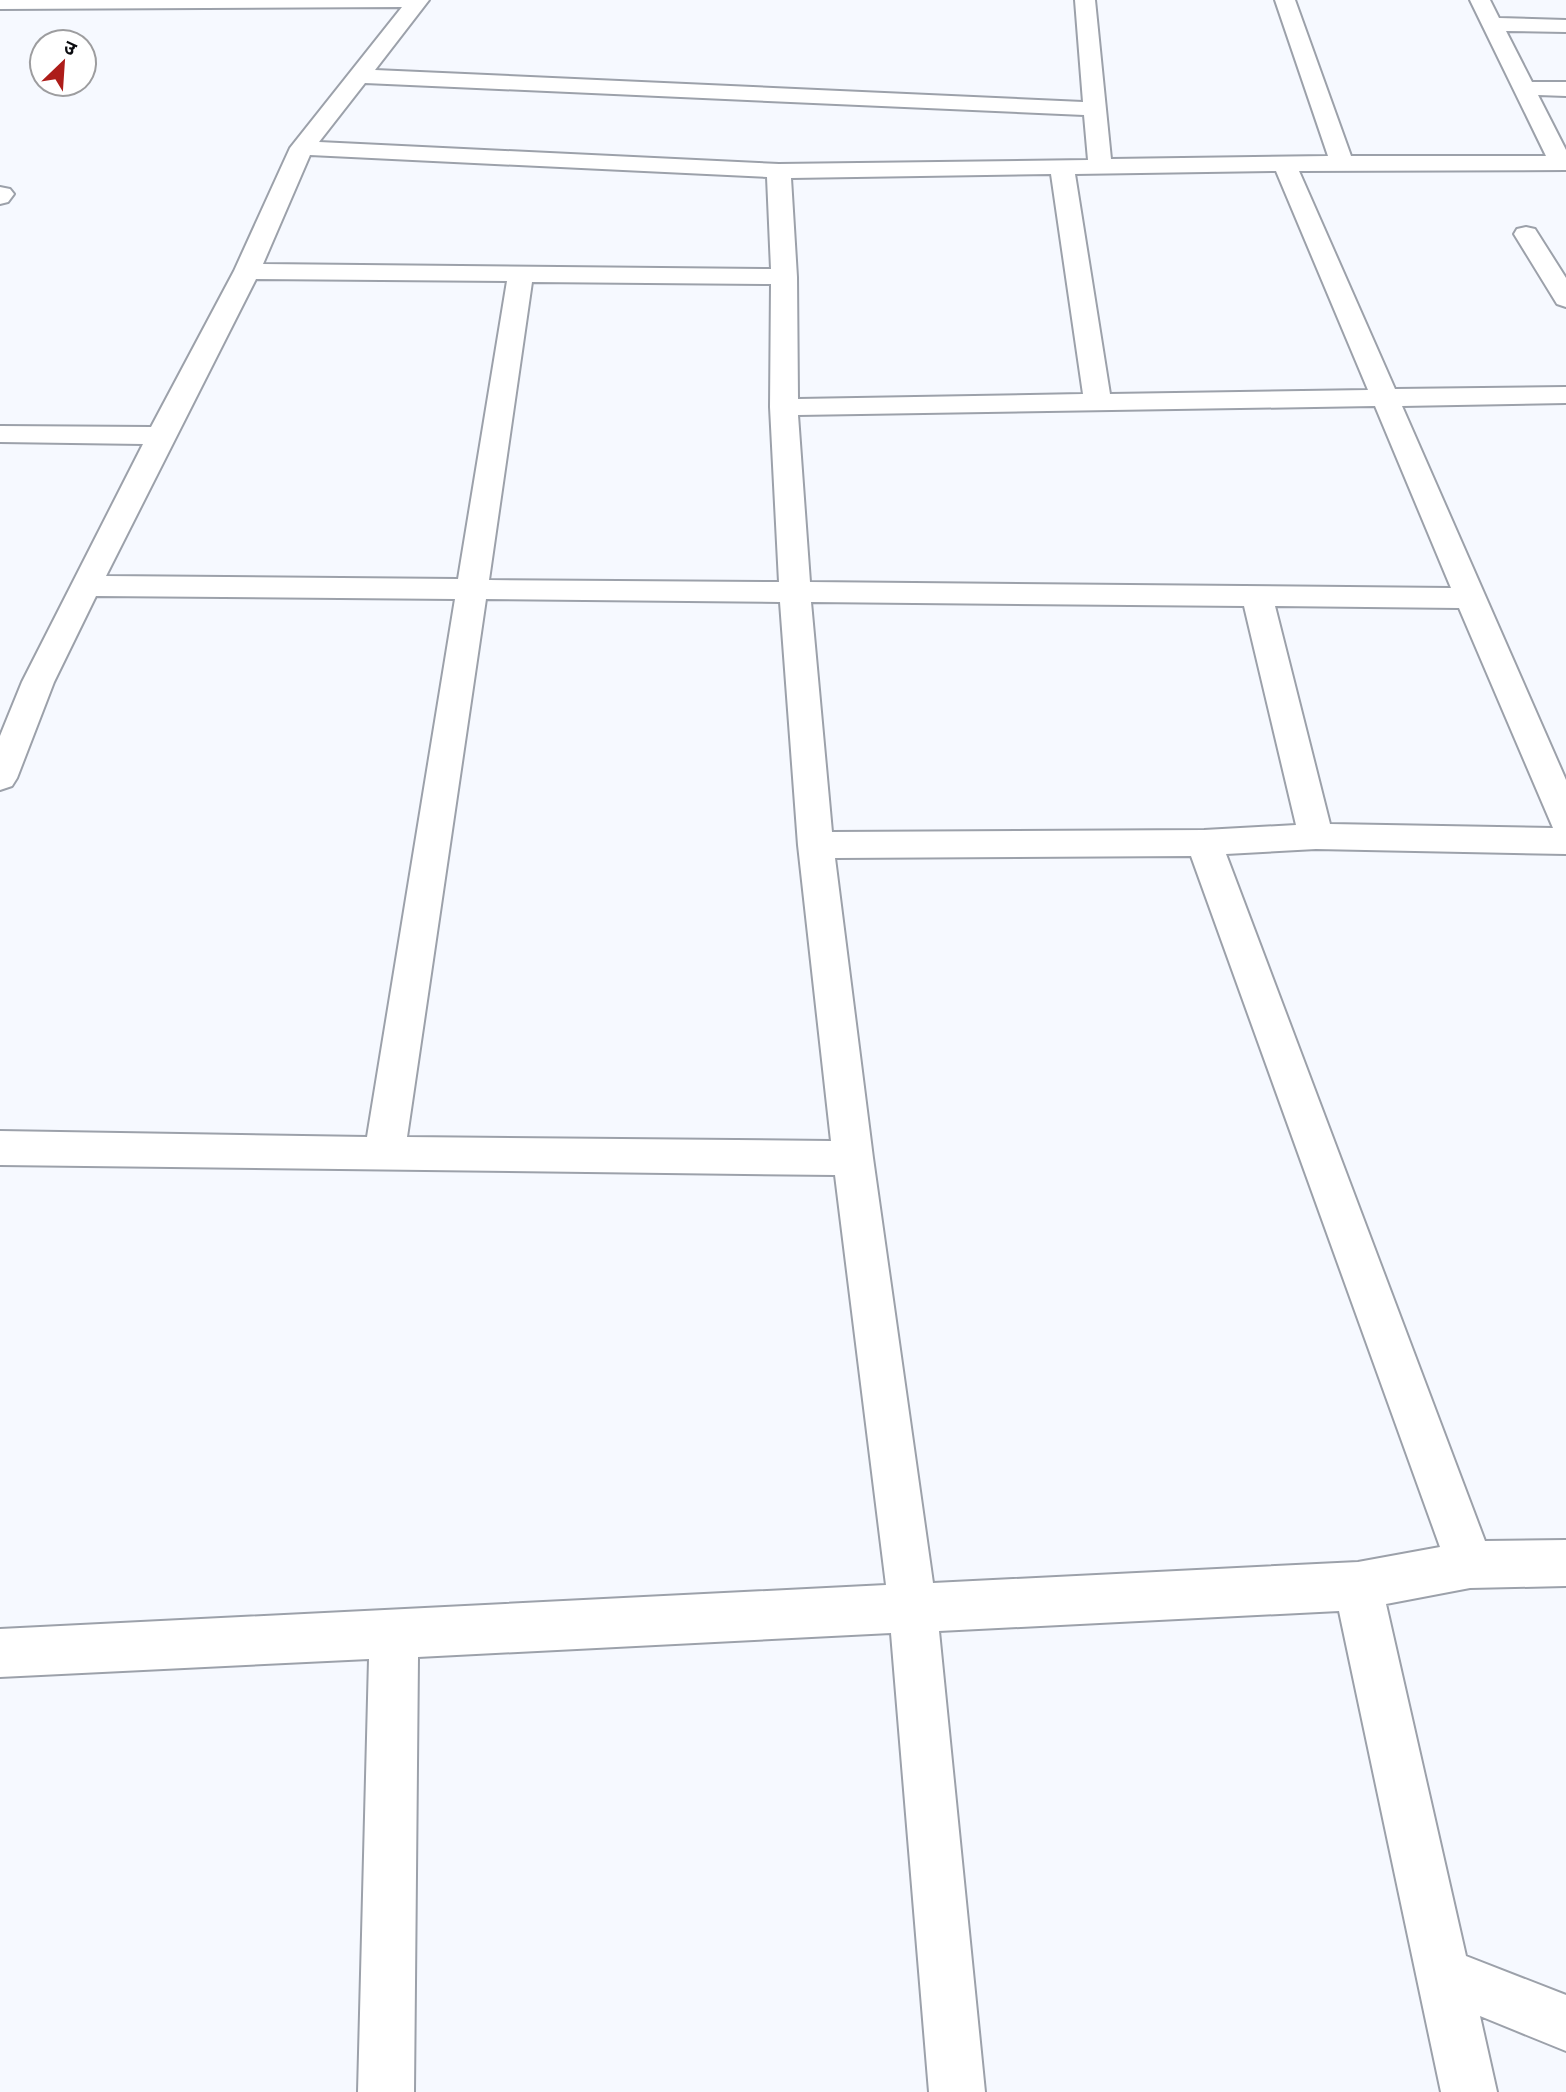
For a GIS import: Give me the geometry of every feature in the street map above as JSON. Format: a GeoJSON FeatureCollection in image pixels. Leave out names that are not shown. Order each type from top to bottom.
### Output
{"type":"FeatureCollection","features":[{"type":"Feature","properties":{"kind":"street"},"geometry":{"type":"LineString","coordinates":[[1085,0],[1100,167]]}},
{"type":"Feature","properties":{"kind":"street"},"geometry":{"type":"LineString","coordinates":[[1285,0],[1342,163]]}},
{"type":"Feature","properties":{"kind":"street"},"geometry":{"type":"LineString","coordinates":[[302,148],[779,171],[1342,163],[1564,163],[1480,0]]}},
{"type":"Feature","properties":{"kind":"street"},"geometry":{"type":"LineString","coordinates":[[0,3],[419,1]]}},
{"type":"Feature","properties":{"kind":"street"},"geometry":{"type":"LineString","coordinates":[[0,778],[38,682],[247,271],[302,148],[419,1]]}},
{"type":"Feature","properties":{"kind":"street"},"geometry":{"type":"LineString","coordinates":[[1492,24],[1566,26]]}},
{"type":"Feature","properties":{"kind":"street"},"geometry":{"type":"LineString","coordinates":[[359,76],[1094,109]]}},
{"type":"Feature","properties":{"kind":"street"},"geometry":{"type":"LineString","coordinates":[[1524,88],[1566,89]]}},
{"type":"Feature","properties":{"kind":"street"},"geometry":{"type":"LineString","coordinates":[[1285,165],[1566,820]]}},
{"type":"Feature","properties":{"kind":"street"},"geometry":{"type":"LineString","coordinates":[[1062,168],[1098,402]]}},
{"type":"Feature","properties":{"kind":"street"},"geometry":{"type":"LineString","coordinates":[[779,171],[784,407],[795,592],[816,845],[853,1158],[913,1609],[957,2092]]}},
{"type":"Feature","properties":{"kind":"street"},"geometry":{"type":"LineString","coordinates":[[1526,234],[1566,299]]}},
{"type":"Feature","properties":{"kind":"street"},"geometry":{"type":"LineString","coordinates":[[247,271],[783,276]]}},
{"type":"Feature","properties":{"kind":"street"},"geometry":{"type":"LineString","coordinates":[[384,1154],[521,274]]}},
{"type":"Feature","properties":{"kind":"street"},"geometry":{"type":"LineString","coordinates":[[784,407],[1566,395]]}},
{"type":"Feature","properties":{"kind":"street"},"geometry":{"type":"LineString","coordinates":[[0,434],[161,436]]}},
{"type":"Feature","properties":{"kind":"street"},"geometry":{"type":"LineString","coordinates":[[85,586],[1473,598]]}},
{"type":"Feature","properties":{"kind":"street"},"geometry":{"type":"LineString","coordinates":[[1257,596],[1316,836]]}},
{"type":"Feature","properties":{"kind":"street"},"geometry":{"type":"LineString","coordinates":[[816,845],[1204,843],[1316,836],[1566,841]]}},
{"type":"Feature","properties":{"kind":"street"},"geometry":{"type":"LineString","coordinates":[[1204,843],[1470,1565]]}},
{"type":"Feature","properties":{"kind":"street"},"geometry":{"type":"LineString","coordinates":[[0,1147],[853,1158]]}},
{"type":"Feature","properties":{"kind":"street"},"geometry":{"type":"LineString","coordinates":[[0,1653],[1358,1586],[1470,1565],[1566,1563]]}},
{"type":"Feature","properties":{"kind":"street"},"geometry":{"type":"LineString","coordinates":[[1358,1586],[1469,2092]]}},
{"type":"Feature","properties":{"kind":"street"},"geometry":{"type":"LineString","coordinates":[[386,2092],[394,1633]]}},
{"type":"Feature","properties":{"kind":"street"},"geometry":{"type":"LineString","coordinates":[[1444,1974],[1566,2023]]}}]}
